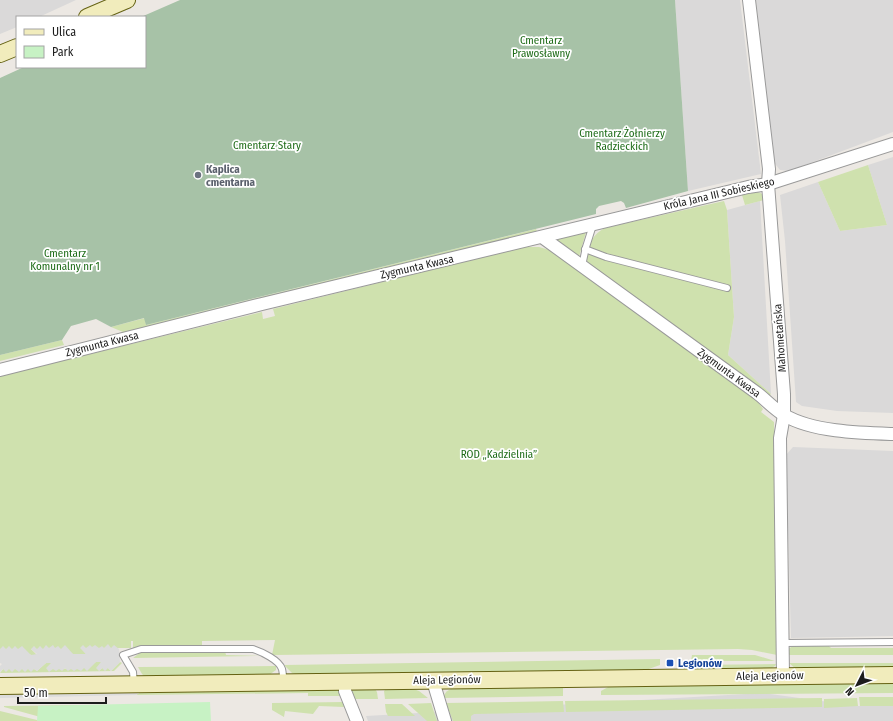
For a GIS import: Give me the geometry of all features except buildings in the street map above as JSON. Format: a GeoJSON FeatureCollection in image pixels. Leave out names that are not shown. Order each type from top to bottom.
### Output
{"type":"FeatureCollection","features":[{"type":"Feature","properties":{"kind":"street"},"geometry":{"type":"LineString","coordinates":[[89,16],[127,0]]}},
{"type":"Feature","properties":{"kind":"street","name":"Mahometańska"},"geometry":{"type":"LineString","coordinates":[[749,0],[769,169],[768,184],[784,394],[784,415],[780,438],[783,676]]}},
{"type":"Feature","properties":{"kind":"street"},"geometry":{"type":"LineString","coordinates":[[0,54],[16,47]]}},
{"type":"Feature","properties":{"kind":"street","name":"Króla Jana III Sobieskiego"},"geometry":{"type":"LineString","coordinates":[[542,237],[748,187],[768,184],[893,144]]}},
{"type":"Feature","properties":{"kind":"street","name":"Zygmunta Kwasa"},"geometry":{"type":"LineString","coordinates":[[0,370],[262,304],[542,237],[757,393],[784,415],[801,423],[841,432],[893,434]]}},
{"type":"Feature","properties":{"kind":"street","name":"Aleja Legionów"},"geometry":{"type":"LineString","coordinates":[[0,686],[893,675]]}},
{"type":"Feature","properties":{"kind":"street"},"geometry":{"type":"LineString","coordinates":[[345,681],[345,691],[357,721]]}},
{"type":"Feature","properties":{"kind":"street"},"geometry":{"type":"LineString","coordinates":[[433,681],[445,721]]}},
{"type":"Feature","properties":{"kind":"lane"},"geometry":{"type":"LineString","coordinates":[[582,266],[585,249],[593,224]]}},
{"type":"Feature","properties":{"kind":"lane"},"geometry":{"type":"LineString","coordinates":[[585,249],[606,257],[727,288]]}},
{"type":"Feature","properties":{"kind":"lane"},"geometry":{"type":"LineString","coordinates":[[783,643],[893,642]]}},
{"type":"Feature","properties":{"kind":"lane"},"geometry":{"type":"LineString","coordinates":[[134,684],[132,672],[123,655],[141,649],[253,648],[278,663],[282,668],[284,682]]}},
{"type":"Feature","properties":{"kind":"shaded area"},"geometry":{"type":"Polygon","coordinates":[[[0,0],[76,0],[41,16],[16,16],[16,27],[0,34],[0,0]]]}},
{"type":"Feature","properties":{"kind":"shaded area"},"geometry":{"type":"Polygon","coordinates":[[[675,0],[740,0],[761,174],[688,191],[675,0]]]}},
{"type":"Feature","properties":{"kind":"shaded area"},"geometry":{"type":"Polygon","coordinates":[[[756,0],[893,0],[893,132],[789,171],[780,170],[772,160],[756,0]]]}},
{"type":"Feature","properties":{"kind":"shaded area"},"geometry":{"type":"Polygon","coordinates":[[[893,157],[893,413],[837,411],[802,406],[796,402],[785,241],[780,195],[818,182],[840,231],[887,225],[868,165],[893,157]]]}},
{"type":"Feature","properties":{"kind":"shaded area"},"geometry":{"type":"Polygon","coordinates":[[[760,201],[771,394],[728,355],[734,317],[727,210],[760,201]]]}},
{"type":"Feature","properties":{"kind":"shaded area"},"geometry":{"type":"Polygon","coordinates":[[[793,447],[893,451],[893,636],[791,638],[786,455],[793,447]]]}},
{"type":"Feature","properties":{"kind":"shaded area"},"geometry":{"type":"Polygon","coordinates":[[[108,644],[111,648],[114,645],[119,649],[120,662],[111,671],[108,668],[105,671],[102,668],[99,671],[96,668],[101,662],[96,662],[87,671],[84,668],[81,671],[77,669],[74,671],[71,669],[68,671],[65,668],[62,671],[59,669],[56,671],[53,669],[49,672],[46,668],[51,663],[46,663],[37,671],[34,669],[31,672],[28,669],[25,672],[22,669],[19,672],[15,669],[12,672],[9,669],[6,672],[3,669],[0,672],[0,666],[2,664],[0,663],[0,649],[3,646],[6,649],[9,646],[12,649],[15,646],[18,649],[22,646],[31,655],[37,654],[31,649],[34,646],[37,649],[40,646],[43,649],[46,645],[49,648],[53,645],[55,648],[58,646],[61,649],[65,645],[73,654],[86,654],[80,648],[83,645],[86,648],[90,645],[92,647],[95,645],[99,648],[102,646],[104,648],[108,644]]]}},
{"type":"Feature","properties":{"kind":"shaded area"},"geometry":{"type":"Polygon","coordinates":[[[144,690],[136,695],[0,698],[0,692],[144,690]]]}},
{"type":"Feature","properties":{"kind":"shaded area"},"geometry":{"type":"Polygon","coordinates":[[[763,693],[858,706],[893,706],[893,721],[368,721],[366,716],[763,693]]]}},
{"type":"Feature","properties":{"kind":"green space","name":"Cmentarz Stary"},"geometry":{"type":"Polygon","coordinates":[[[180,0],[675,0],[688,191],[626,208],[624,203],[621,201],[599,206],[596,209],[596,214],[146,325],[144,318],[111,327],[96,319],[71,326],[62,340],[0,355],[0,78],[22,68],[146,68],[146,16],[143,16],[180,0]]]}},
{"type":"Feature","properties":{"kind":"green space"},"geometry":{"type":"Polygon","coordinates":[[[868,165],[887,225],[840,231],[818,182],[868,165]]]}},
{"type":"Feature","properties":{"kind":"green space"},"geometry":{"type":"Polygon","coordinates":[[[757,192],[762,194],[764,200],[745,205],[742,195],[757,192]]]}},
{"type":"Feature","properties":{"kind":"green space"},"geometry":{"type":"Polygon","coordinates":[[[724,201],[727,210],[734,317],[728,355],[771,394],[769,396],[588,265],[587,254],[592,239],[605,228],[724,201]]]}},
{"type":"Feature","properties":{"kind":"green space"},"geometry":{"type":"Polygon","coordinates":[[[536,229],[537,231],[128,332],[123,332],[111,327],[145,318],[146,325],[536,229]]]}},
{"type":"Feature","properties":{"kind":"green space"},"geometry":{"type":"Polygon","coordinates":[[[586,232],[579,257],[556,243],[555,238],[586,232]]]}},
{"type":"Feature","properties":{"kind":"green space","name":"ROD „Kadzielnia”"},"geometry":{"type":"Polygon","coordinates":[[[523,247],[539,247],[553,251],[753,395],[763,409],[761,412],[774,422],[777,655],[738,649],[272,655],[275,640],[202,641],[202,646],[133,648],[133,641],[131,641],[131,648],[81,648],[86,654],[73,654],[61,649],[31,649],[37,655],[31,655],[18,649],[0,649],[0,376],[262,312],[263,319],[275,316],[273,309],[523,247]]]}},
{"type":"Feature","properties":{"kind":"green space"},"geometry":{"type":"Polygon","coordinates":[[[62,340],[64,345],[0,361],[0,355],[62,340]]]}},
{"type":"Feature","properties":{"kind":"green space"},"geometry":{"type":"Polygon","coordinates":[[[828,645],[831,648],[893,648],[893,655],[787,655],[788,649],[793,646],[828,645]]]}},
{"type":"Feature","properties":{"kind":"green space"},"geometry":{"type":"Polygon","coordinates":[[[225,651],[226,655],[262,656],[133,658],[141,652],[225,651]]]}},
{"type":"Feature","properties":{"kind":"green space"},"geometry":{"type":"Polygon","coordinates":[[[692,655],[755,655],[775,661],[691,661],[692,655]]]}},
{"type":"Feature","properties":{"kind":"green space"},"geometry":{"type":"Polygon","coordinates":[[[660,659],[660,665],[643,671],[298,675],[292,673],[284,665],[660,659]]]}},
{"type":"Feature","properties":{"kind":"green space"},"geometry":{"type":"Polygon","coordinates":[[[96,662],[101,662],[99,671],[102,668],[108,668],[111,671],[120,662],[122,663],[114,671],[0,673],[3,669],[34,669],[37,671],[46,663],[51,663],[53,669],[84,668],[96,662]]]}},
{"type":"Feature","properties":{"kind":"green space"},"geometry":{"type":"Polygon","coordinates":[[[789,663],[893,663],[893,668],[796,669],[789,663]]]}},
{"type":"Feature","properties":{"kind":"green space"},"geometry":{"type":"Polygon","coordinates":[[[776,664],[770,669],[701,669],[690,665],[776,664]]]}},
{"type":"Feature","properties":{"kind":"green space"},"geometry":{"type":"Polygon","coordinates":[[[276,666],[276,670],[269,675],[145,677],[138,667],[276,666]]]}},
{"type":"Feature","properties":{"kind":"green space"},"geometry":{"type":"Polygon","coordinates":[[[893,682],[893,693],[601,695],[601,691],[610,686],[893,682]]]}},
{"type":"Feature","properties":{"kind":"green space"},"geometry":{"type":"Polygon","coordinates":[[[562,686],[563,696],[443,698],[448,690],[457,688],[562,686]]]}},
{"type":"Feature","properties":{"kind":"green space"},"geometry":{"type":"Polygon","coordinates":[[[408,687],[419,691],[428,698],[385,699],[384,691],[387,688],[408,687]]]}},
{"type":"Feature","properties":{"kind":"green space"},"geometry":{"type":"Polygon","coordinates":[[[341,688],[344,696],[308,696],[308,693],[136,695],[144,690],[341,688]]]}},
{"type":"Feature","properties":{"kind":"green space"},"geometry":{"type":"Polygon","coordinates":[[[350,689],[375,689],[378,699],[351,699],[350,689]]]}},
{"type":"Feature","properties":{"kind":"green space"},"geometry":{"type":"Polygon","coordinates":[[[859,697],[893,697],[893,706],[860,706],[859,697]]]}},
{"type":"Feature","properties":{"kind":"green space"},"geometry":{"type":"Polygon","coordinates":[[[822,698],[822,707],[566,712],[565,701],[822,698]]]}},
{"type":"Feature","properties":{"kind":"green space"},"geometry":{"type":"Polygon","coordinates":[[[857,698],[858,706],[824,708],[824,699],[857,698]]]}},
{"type":"Feature","properties":{"kind":"green space"},"geometry":{"type":"Polygon","coordinates":[[[563,701],[564,712],[474,714],[471,716],[471,721],[453,721],[446,703],[563,701]]]}},
{"type":"Feature","properties":{"kind":"green space"},"geometry":{"type":"Polygon","coordinates":[[[210,702],[211,721],[37,721],[38,706],[210,702]]]}},
{"type":"Feature","properties":{"kind":"green space"},"geometry":{"type":"Polygon","coordinates":[[[343,702],[344,707],[319,706],[313,714],[285,711],[284,717],[272,710],[272,703],[343,702]]]}},
{"type":"Feature","properties":{"kind":"green space"},"geometry":{"type":"Polygon","coordinates":[[[431,703],[437,721],[427,721],[408,704],[431,703]]]}},
{"type":"Feature","properties":{"kind":"green space"},"geometry":{"type":"Polygon","coordinates":[[[385,704],[402,704],[415,716],[388,716],[385,704]]]}},
{"type":"Feature","properties":{"kind":"green space"},"geometry":{"type":"Polygon","coordinates":[[[83,705],[55,721],[4,707],[4,706],[83,705]]]}},
{"type":"Feature","properties":{"kind":"green space"},"geometry":{"type":"Polygon","coordinates":[[[0,711],[41,721],[0,721],[0,711]]]}},
{"type":"Feature","properties":{"kind":"place","name":"Kaplica cmentarna"},"geometry":{"type":"Point","coordinates":[198,175]}},
{"type":"Feature","properties":{"kind":"place","name":"Legionów"},"geometry":{"type":"Point","coordinates":[670,663]}},
{"type":"Feature","properties":{"kind":"park label","name":"Cmentarz Prawosławny"},"geometry":{"type":"Point","coordinates":[541,46]}},
{"type":"Feature","properties":{"kind":"park label","name":"Cmentarz Żołnierzy Radzieckich"},"geometry":{"type":"Point","coordinates":[622,139]}},
{"type":"Feature","properties":{"kind":"park label","name":"Cmentarz Komunalny nr 1"},"geometry":{"type":"Point","coordinates":[65,259]}}]}
